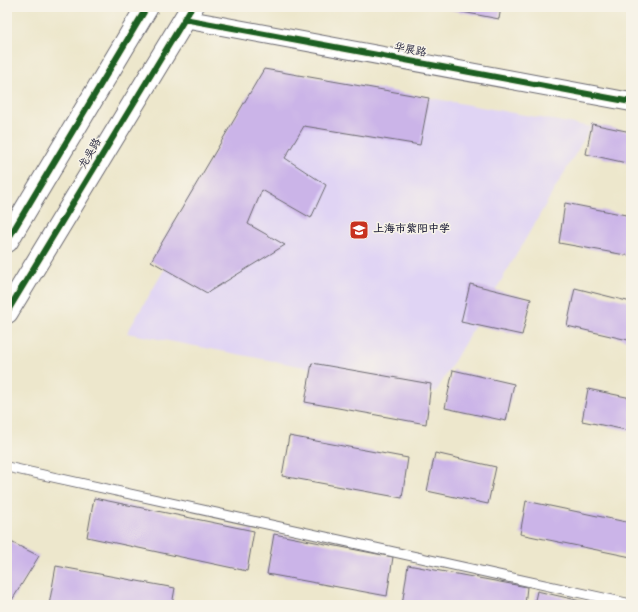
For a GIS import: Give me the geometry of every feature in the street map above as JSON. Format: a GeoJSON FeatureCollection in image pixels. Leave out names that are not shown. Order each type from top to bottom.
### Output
{"type":"FeatureCollection","features":[{"type":"Feature","properties":{"kind":"main road"},"geometry":{"type":"LineString","coordinates":[[7,241],[148,7]]}},
{"type":"Feature","properties":{"kind":"main road","name":"龙吴路"},"geometry":{"type":"LineString","coordinates":[[7,312],[188,13]]}},
{"type":"Feature","properties":{"kind":"street","name":"华展路"},"geometry":{"type":"LineString","coordinates":[[188,13],[631,102]]}},
{"type":"Feature","properties":{"kind":"lane"},"geometry":{"type":"LineString","coordinates":[[7,468],[631,604]]}},
{"type":"Feature","properties":{"kind":"shaded area","name":"上海市紫阳中学"},"geometry":{"type":"Polygon","coordinates":[[[281,71],[591,127],[436,392],[127,333],[281,71]]]}},
{"type":"Feature","properties":{"kind":"building"},"geometry":{"type":"Polygon","coordinates":[[[436,7],[501,7],[499,19],[436,7]]]}},
{"type":"Feature","properties":{"kind":"building"},"geometry":{"type":"Polygon","coordinates":[[[264,69],[429,98],[420,145],[304,126],[285,158],[326,185],[311,218],[262,190],[248,224],[285,245],[207,293],[151,261],[264,69]]]}},
{"type":"Feature","properties":{"kind":"building"},"geometry":{"type":"Polygon","coordinates":[[[592,124],[631,132],[631,164],[586,154],[592,124]]]}},
{"type":"Feature","properties":{"kind":"building"},"geometry":{"type":"Polygon","coordinates":[[[565,203],[631,216],[631,256],[559,243],[565,203]]]}},
{"type":"Feature","properties":{"kind":"building"},"geometry":{"type":"Polygon","coordinates":[[[470,284],[531,299],[522,335],[461,322],[470,284]]]}},
{"type":"Feature","properties":{"kind":"building"},"geometry":{"type":"Polygon","coordinates":[[[575,288],[631,302],[631,326],[628,340],[567,326],[575,288]]]}},
{"type":"Feature","properties":{"kind":"building"},"geometry":{"type":"Polygon","coordinates":[[[312,363],[431,384],[426,424],[305,402],[312,363]]]}},
{"type":"Feature","properties":{"kind":"building"},"geometry":{"type":"Polygon","coordinates":[[[453,370],[514,384],[506,421],[445,408],[453,370]]]}},
{"type":"Feature","properties":{"kind":"building"},"geometry":{"type":"Polygon","coordinates":[[[588,389],[631,398],[631,431],[582,421],[588,389]]]}},
{"type":"Feature","properties":{"kind":"building"},"geometry":{"type":"Polygon","coordinates":[[[289,436],[408,458],[402,498],[282,476],[289,436]]]}},
{"type":"Feature","properties":{"kind":"building"},"geometry":{"type":"Polygon","coordinates":[[[435,453],[496,467],[488,504],[427,491],[435,453]]]}},
{"type":"Feature","properties":{"kind":"building"},"geometry":{"type":"Polygon","coordinates":[[[94,498],[254,531],[247,571],[87,537],[94,498]]]}},
{"type":"Feature","properties":{"kind":"building"},"geometry":{"type":"Polygon","coordinates":[[[526,501],[631,523],[631,557],[520,534],[526,501]]]}},
{"type":"Feature","properties":{"kind":"building"},"geometry":{"type":"Polygon","coordinates":[[[274,534],[393,557],[387,596],[267,574],[274,534]]]}},
{"type":"Feature","properties":{"kind":"building"},"geometry":{"type":"Polygon","coordinates":[[[7,540],[39,556],[9,605],[7,605],[7,540]]]}},
{"type":"Feature","properties":{"kind":"building"},"geometry":{"type":"Polygon","coordinates":[[[408,565],[527,587],[525,605],[402,605],[408,565]]]}},
{"type":"Feature","properties":{"kind":"building"},"geometry":{"type":"Polygon","coordinates":[[[56,566],[175,588],[172,605],[49,605],[56,566]]]}},
{"type":"Feature","properties":{"kind":"building"},"geometry":{"type":"Polygon","coordinates":[[[537,591],[594,604],[594,605],[534,605],[537,591]]]}},
{"type":"Feature","properties":{"kind":"cycle path"},"geometry":{"type":"LineString","coordinates":[[7,241],[147,7]]}},
{"type":"Feature","properties":{"kind":"cycle path"},"geometry":{"type":"LineString","coordinates":[[7,312],[192,7]]}},
{"type":"Feature","properties":{"kind":"cycle path"},"geometry":{"type":"LineString","coordinates":[[184,19],[631,102]]}},
{"type":"Feature","properties":{"kind":"place","name":"上海市紫阳中学"},"geometry":{"type":"Point","coordinates":[359,230]}}]}
